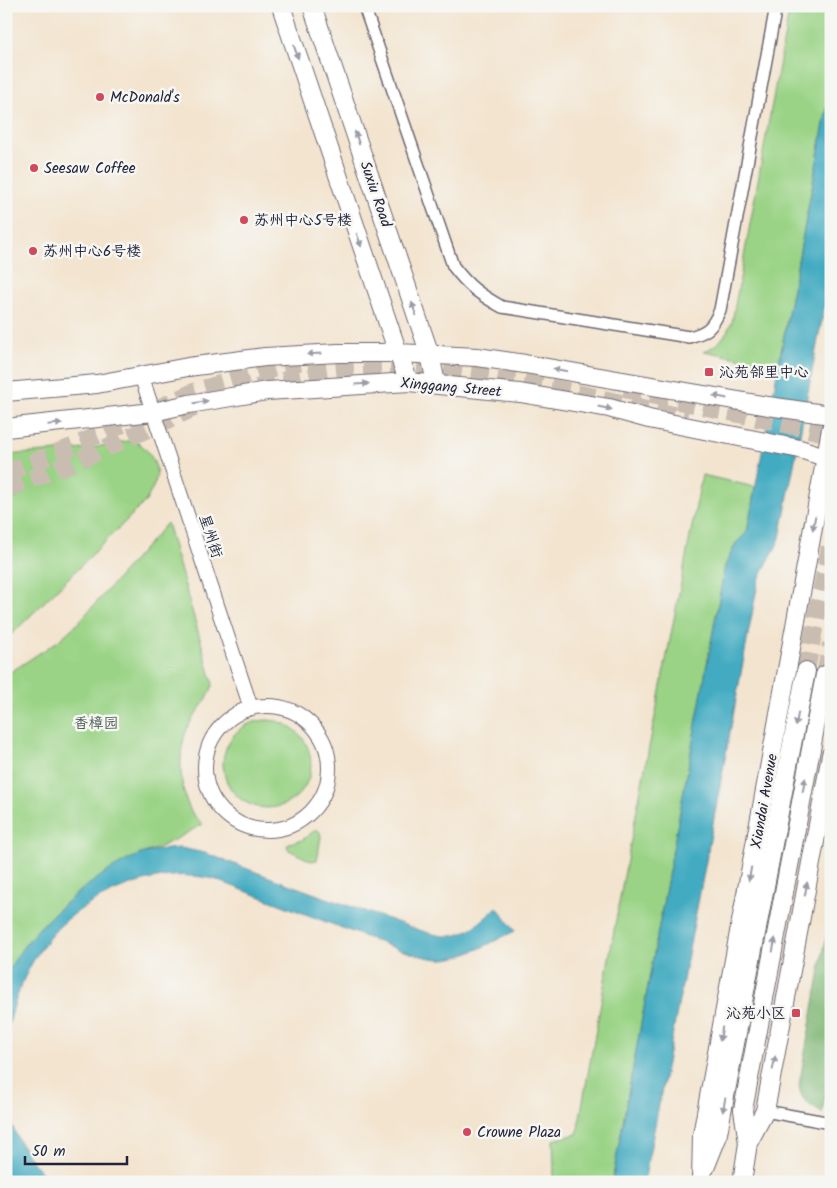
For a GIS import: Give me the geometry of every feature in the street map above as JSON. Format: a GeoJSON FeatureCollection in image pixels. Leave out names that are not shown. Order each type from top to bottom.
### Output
{"type":"FeatureCollection","features":[{"type":"Feature","properties":{"kind":"main road","name":"Suxiu Road"},"geometry":{"type":"LineString","coordinates":[[281,6],[409,382]]}},
{"type":"Feature","properties":{"kind":"main road","name":"Suxiu Road"},"geometry":{"type":"LineString","coordinates":[[312,6],[430,355],[436,383]]}},
{"type":"Feature","properties":{"kind":"main road","name":"Xinggang Street"},"geometry":{"type":"LineString","coordinates":[[6,392],[96,384],[141,375],[265,357],[338,353],[398,353],[477,357],[831,415]]}},
{"type":"Feature","properties":{"kind":"main road","name":"Xinggang Street"},"geometry":{"type":"LineString","coordinates":[[6,428],[154,412],[266,391],[409,382],[436,383],[520,393],[584,404],[800,449],[828,458]]}},
{"type":"Feature","properties":{"kind":"main road","name":"Xiandai Avenue"},"geometry":{"type":"LineString","coordinates":[[701,1178],[702,1134],[828,458],[831,429]]}},
{"type":"Feature","properties":{"kind":"main road","name":"Xiandai Avenue"},"geometry":{"type":"LineString","coordinates":[[701,1178],[718,1138],[806,672]]}},
{"type":"Feature","properties":{"kind":"main road"},"geometry":{"type":"LineString","coordinates":[[742,1182],[748,1144],[743,1110],[825,675]]}},
{"type":"Feature","properties":{"kind":"main road"},"geometry":{"type":"LineString","coordinates":[[748,1144],[765,1111],[831,755]]}},
{"type":"Feature","properties":{"kind":"street"},"geometry":{"type":"LineString","coordinates":[[364,6],[454,266],[464,280],[478,294],[502,307],[689,337],[702,333],[713,325],[720,310],[776,6]]}},
{"type":"Feature","properties":{"kind":"street","name":"星州街"},"geometry":{"type":"LineString","coordinates":[[141,375],[250,708]]}},
{"type":"Feature","properties":{"kind":"street"},"geometry":{"type":"LineString","coordinates":[[273,705],[295,712],[313,726],[325,745],[329,767],[325,790],[318,803],[307,815],[294,823],[280,828],[264,830],[233,820],[220,808],[210,793],[206,776],[206,758],[211,741],[221,726],[234,715],[250,708],[273,705]]}},
{"type":"Feature","properties":{"kind":"street"},"geometry":{"type":"LineString","coordinates":[[765,1111],[831,1124]]}},
{"type":"Feature","properties":{"kind":"green space"},"geometry":{"type":"Polygon","coordinates":[[[790,6],[831,6],[831,87],[778,366],[704,351],[721,340],[732,322],[790,6]]]}},
{"type":"Feature","properties":{"kind":"green space"},"geometry":{"type":"Polygon","coordinates":[[[133,440],[143,446],[151,456],[156,468],[156,479],[146,501],[6,640],[6,455],[86,449],[133,440]]]}},
{"type":"Feature","properties":{"kind":"green space"},"geometry":{"type":"Polygon","coordinates":[[[702,475],[755,487],[747,532],[736,543],[725,566],[612,1182],[552,1182],[554,1170],[553,1140],[577,1134],[624,876],[702,475]]]}},
{"type":"Feature","properties":{"kind":"green space","name":"香樟园"},"geometry":{"type":"Polygon","coordinates":[[[167,523],[213,684],[184,736],[181,758],[184,793],[192,813],[203,824],[162,846],[134,857],[114,868],[78,893],[61,907],[30,939],[6,977],[6,675],[58,641],[78,623],[167,523]]]}},
{"type":"Feature","properties":{"kind":"green space"},"geometry":{"type":"Polygon","coordinates":[[[258,720],[276,720],[292,727],[304,739],[311,755],[311,773],[304,789],[292,801],[276,808],[258,808],[242,801],[230,789],[223,773],[223,755],[230,739],[242,727],[258,720]]]}},
{"type":"Feature","properties":{"kind":"green space"},"geometry":{"type":"Polygon","coordinates":[[[317,829],[321,837],[317,860],[311,861],[289,850],[287,846],[289,843],[302,840],[317,829]]]}},
{"type":"Feature","properties":{"kind":"green space"},"geometry":{"type":"Polygon","coordinates":[[[831,910],[831,1066],[822,1113],[804,1099],[799,1085],[831,910]]]}},
{"type":"Feature","properties":{"kind":"water"},"geometry":{"type":"Polygon","coordinates":[[[831,87],[831,272],[780,538],[758,582],[644,1182],[612,1182],[725,566],[736,543],[747,532],[831,87]]]}},
{"type":"Feature","properties":{"kind":"water"},"geometry":{"type":"Polygon","coordinates":[[[181,848],[205,853],[298,888],[433,934],[450,936],[463,933],[497,907],[515,931],[461,956],[443,959],[431,958],[397,949],[214,879],[176,876],[143,881],[94,901],[68,919],[48,939],[39,951],[23,981],[10,1019],[6,1038],[7,977],[14,960],[43,924],[81,890],[120,864],[147,852],[181,848]]]}},
{"type":"Feature","properties":{"kind":"water"},"geometry":{"type":"Polygon","coordinates":[[[6,1109],[14,1130],[24,1148],[36,1166],[51,1182],[6,1182],[6,1109]]]}},
{"type":"Feature","properties":{"kind":"tunnel"},"geometry":{"type":"LineString","coordinates":[[6,473],[72,447],[196,391],[308,360]]}},
{"type":"Feature","properties":{"kind":"tunnel"},"geometry":{"type":"LineString","coordinates":[[257,388],[331,371],[386,368],[429,370],[516,381],[687,418]]}},
{"type":"Feature","properties":{"kind":"tunnel"},"geometry":{"type":"LineString","coordinates":[[624,389],[831,434]]}},
{"type":"Feature","properties":{"kind":"tunnel"},"geometry":{"type":"LineString","coordinates":[[6,489],[77,461],[194,408]]}},
{"type":"Feature","properties":{"kind":"tunnel"},"geometry":{"type":"LineString","coordinates":[[806,671],[831,541]]}},
{"type":"Feature","properties":{"kind":"tunnel"},"geometry":{"type":"LineString","coordinates":[[825,675],[831,644]]}},
{"type":"Feature","properties":{"kind":"place","name":"McDonald's"},"geometry":{"type":"Point","coordinates":[100,97]}},
{"type":"Feature","properties":{"kind":"place","name":"Seesaw Coffee"},"geometry":{"type":"Point","coordinates":[34,168]}},
{"type":"Feature","properties":{"kind":"place","name":"苏州中心5号楼"},"geometry":{"type":"Point","coordinates":[244,220]}},
{"type":"Feature","properties":{"kind":"place","name":"苏州中心6号楼"},"geometry":{"type":"Point","coordinates":[33,251]}},
{"type":"Feature","properties":{"kind":"place","name":"沁苑邻里中心"},"geometry":{"type":"Point","coordinates":[709,372]}},
{"type":"Feature","properties":{"kind":"place","name":"沁苑小区"},"geometry":{"type":"Point","coordinates":[796,1013]}},
{"type":"Feature","properties":{"kind":"place","name":"Crowne Plaza"},"geometry":{"type":"Point","coordinates":[467,1132]}}]}
